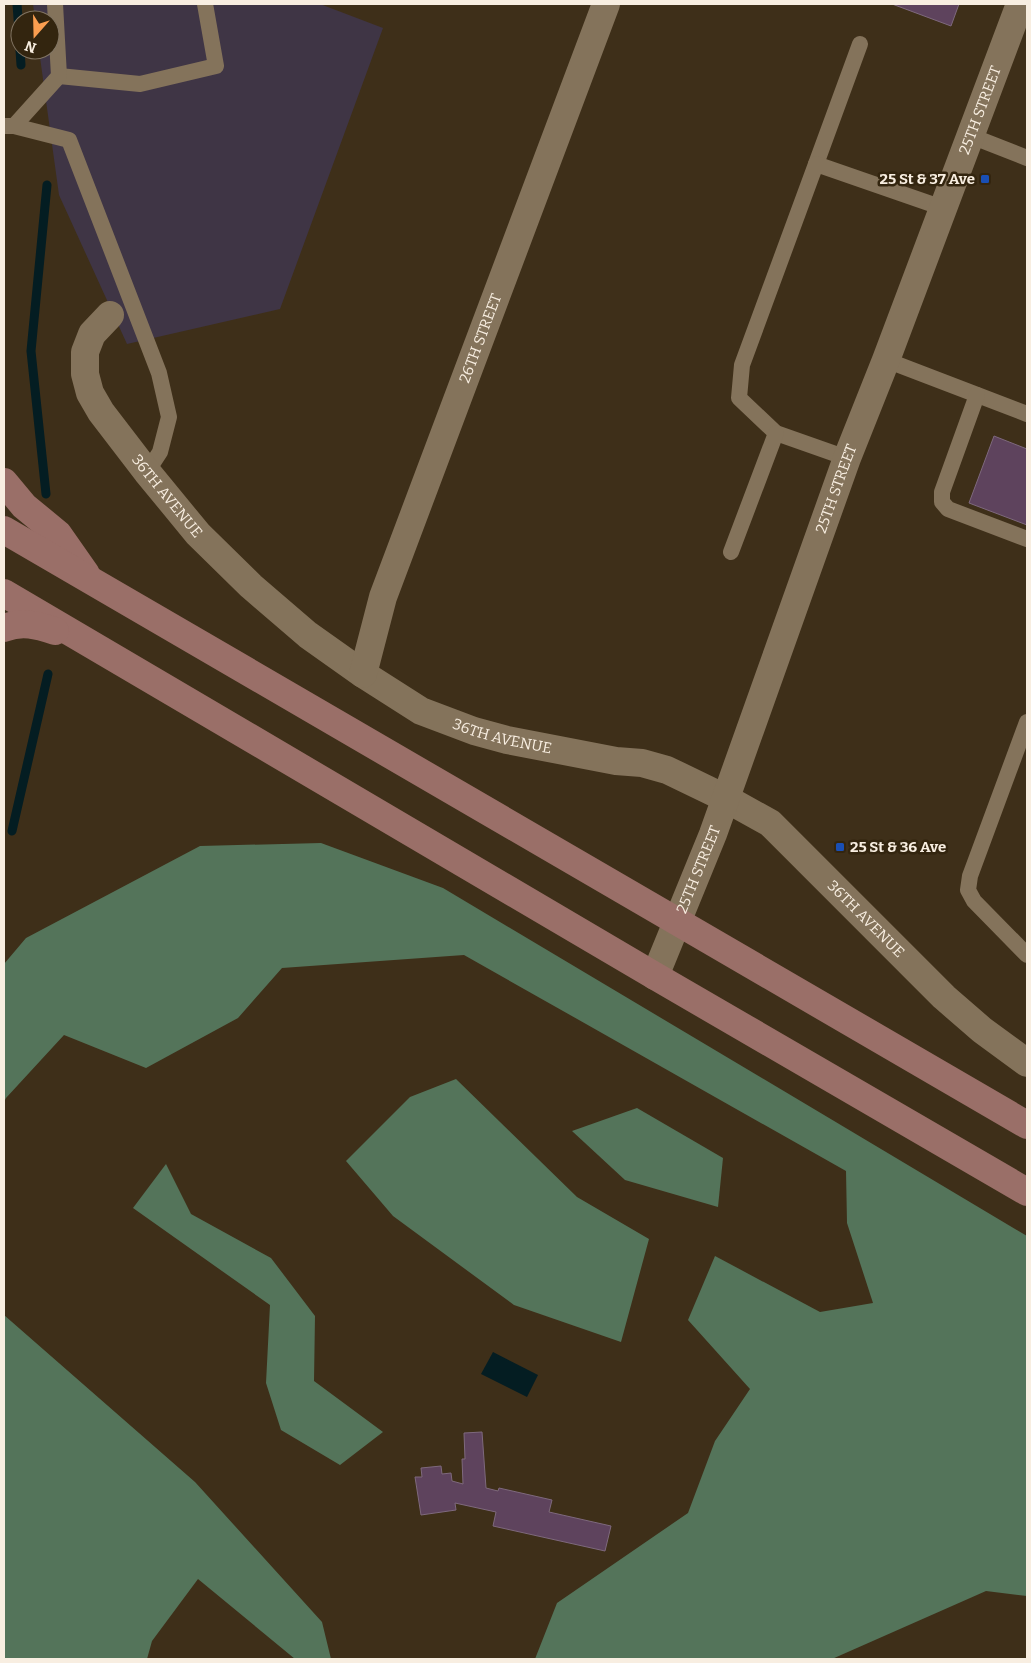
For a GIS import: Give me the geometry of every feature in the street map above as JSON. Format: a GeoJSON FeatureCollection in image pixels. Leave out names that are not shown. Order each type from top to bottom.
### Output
{"type":"FeatureCollection","features":[{"type":"Feature","properties":{"kind":"main road"},"geometry":{"type":"LineString","coordinates":[[4,482],[24,506],[58,534],[89,579]]}},
{"type":"Feature","properties":{"kind":"main road"},"geometry":{"type":"LineString","coordinates":[[4,530],[1027,1125]]}},
{"type":"Feature","properties":{"kind":"main road"},"geometry":{"type":"LineString","coordinates":[[4,593],[655,976],[1027,1192]]}},
{"type":"Feature","properties":{"kind":"main road"},"geometry":{"type":"LineString","coordinates":[[4,628],[14,624],[31,624],[78,638]]}},
{"type":"Feature","properties":{"kind":"street","name":"26TH STREET"},"geometry":{"type":"LineString","coordinates":[[363,674],[383,597],[606,4]]}},
{"type":"Feature","properties":{"kind":"street","name":"25TH STREET"},"geometry":{"type":"LineString","coordinates":[[655,976],[713,834],[847,458],[886,360],[1020,4]]}},
{"type":"Feature","properties":{"kind":"street","name":"36TH AVENUE"},"geometry":{"type":"LineString","coordinates":[[110,315],[92,334],[85,352],[86,374],[90,393],[101,412],[198,534],[251,586],[308,636],[421,711],[474,731],[506,740],[616,762],[642,763],[667,770],[725,798],[770,823],[944,996],[982,1030],[1027,1063]]}},
{"type":"Feature","properties":{"kind":"lane"},"geometry":{"type":"LineString","coordinates":[[9,126],[59,76],[55,4]]}},
{"type":"Feature","properties":{"kind":"lane"},"geometry":{"type":"LineString","coordinates":[[59,76],[140,84],[216,66],[205,4]]}},
{"type":"Feature","properties":{"kind":"lane"},"geometry":{"type":"LineString","coordinates":[[847,458],[776,433],[739,398],[742,365],[860,44]]}},
{"type":"Feature","properties":{"kind":"lane"},"geometry":{"type":"LineString","coordinates":[[9,126],[69,140],[148,345],[158,373],[169,417],[160,452],[147,472]]}},
{"type":"Feature","properties":{"kind":"lane"},"geometry":{"type":"LineString","coordinates":[[971,136],[1027,158]]}},
{"type":"Feature","properties":{"kind":"lane"},"geometry":{"type":"LineString","coordinates":[[816,164],[943,208]]}},
{"type":"Feature","properties":{"kind":"lane"},"geometry":{"type":"LineString","coordinates":[[886,360],[1027,414]]}},
{"type":"Feature","properties":{"kind":"lane"},"geometry":{"type":"LineString","coordinates":[[977,395],[942,492],[942,502],[948,509],[1027,539]]}},
{"type":"Feature","properties":{"kind":"lane"},"geometry":{"type":"LineString","coordinates":[[731,552],[776,433]]}},
{"type":"Feature","properties":{"kind":"lane"},"geometry":{"type":"LineString","coordinates":[[1027,722],[970,876],[968,890],[974,901],[1027,955]]}},
{"type":"Feature","properties":{"kind":"shaded area"},"geometry":{"type":"Polygon","coordinates":[[[33,4],[320,4],[383,28],[280,309],[127,344],[59,195],[40,60],[60,60],[60,10],[34,10],[33,4]]]}},
{"type":"Feature","properties":{"kind":"green space"},"geometry":{"type":"Polygon","coordinates":[[[321,843],[443,888],[1027,1236],[1027,1596],[986,1591],[832,1659],[535,1659],[557,1603],[688,1513],[715,1441],[750,1389],[688,1320],[715,1256],[820,1312],[873,1303],[847,1223],[846,1171],[464,955],[282,968],[238,1018],[146,1068],[64,1035],[4,1102],[4,964],[26,938],[200,846],[321,843]]]}},
{"type":"Feature","properties":{"kind":"green space"},"geometry":{"type":"Polygon","coordinates":[[[456,1079],[577,1197],[649,1239],[621,1342],[514,1305],[393,1216],[346,1161],[410,1097],[456,1079]]]}},
{"type":"Feature","properties":{"kind":"green space"},"geometry":{"type":"Polygon","coordinates":[[[637,1108],[723,1158],[718,1207],[625,1180],[572,1131],[637,1108]]]}},
{"type":"Feature","properties":{"kind":"green space"},"geometry":{"type":"Polygon","coordinates":[[[166,1164],[191,1214],[271,1258],[315,1316],[314,1381],[383,1432],[340,1465],[281,1430],[266,1383],[270,1305],[133,1208],[166,1164]]]}},
{"type":"Feature","properties":{"kind":"green space"},"geometry":{"type":"Polygon","coordinates":[[[4,1315],[195,1482],[322,1622],[331,1659],[295,1659],[198,1579],[152,1641],[147,1659],[4,1659],[4,1315]]]}},
{"type":"Feature","properties":{"kind":"water"},"geometry":{"type":"Polygon","coordinates":[[[493,1352],[538,1375],[527,1397],[481,1374],[493,1352]]]}},
{"type":"Feature","properties":{"kind":"building"},"geometry":{"type":"Polygon","coordinates":[[[892,4],[959,4],[951,26],[892,4]]]}},
{"type":"Feature","properties":{"kind":"building"},"geometry":{"type":"Polygon","coordinates":[[[994,436],[1027,449],[1027,525],[969,503],[994,436]]]}},
{"type":"Feature","properties":{"kind":"building"},"geometry":{"type":"Polygon","coordinates":[[[482,1432],[486,1488],[498,1491],[499,1488],[552,1500],[549,1512],[611,1526],[605,1551],[493,1526],[496,1512],[455,1503],[456,1510],[421,1515],[415,1477],[422,1477],[421,1468],[441,1466],[442,1474],[451,1473],[452,1481],[463,1484],[462,1459],[465,1459],[464,1433],[482,1432]]]}},
{"type":"Feature","properties":{"kind":"waterway"},"geometry":{"type":"LineString","coordinates":[[17,4],[17,10]]}},
{"type":"Feature","properties":{"kind":"waterway"},"geometry":{"type":"LineString","coordinates":[[21,60],[21,65]]}},
{"type":"Feature","properties":{"kind":"waterway"},"geometry":{"type":"LineString","coordinates":[[46,494],[31,351],[47,185]]}},
{"type":"Feature","properties":{"kind":"waterway"},"geometry":{"type":"LineString","coordinates":[[12,831],[48,674]]}},
{"type":"Feature","properties":{"kind":"place","name":"25 St & 37 Ave"},"geometry":{"type":"Point","coordinates":[985,179]}},
{"type":"Feature","properties":{"kind":"place","name":"25 St & 36 Ave"},"geometry":{"type":"Point","coordinates":[840,847]}}]}
